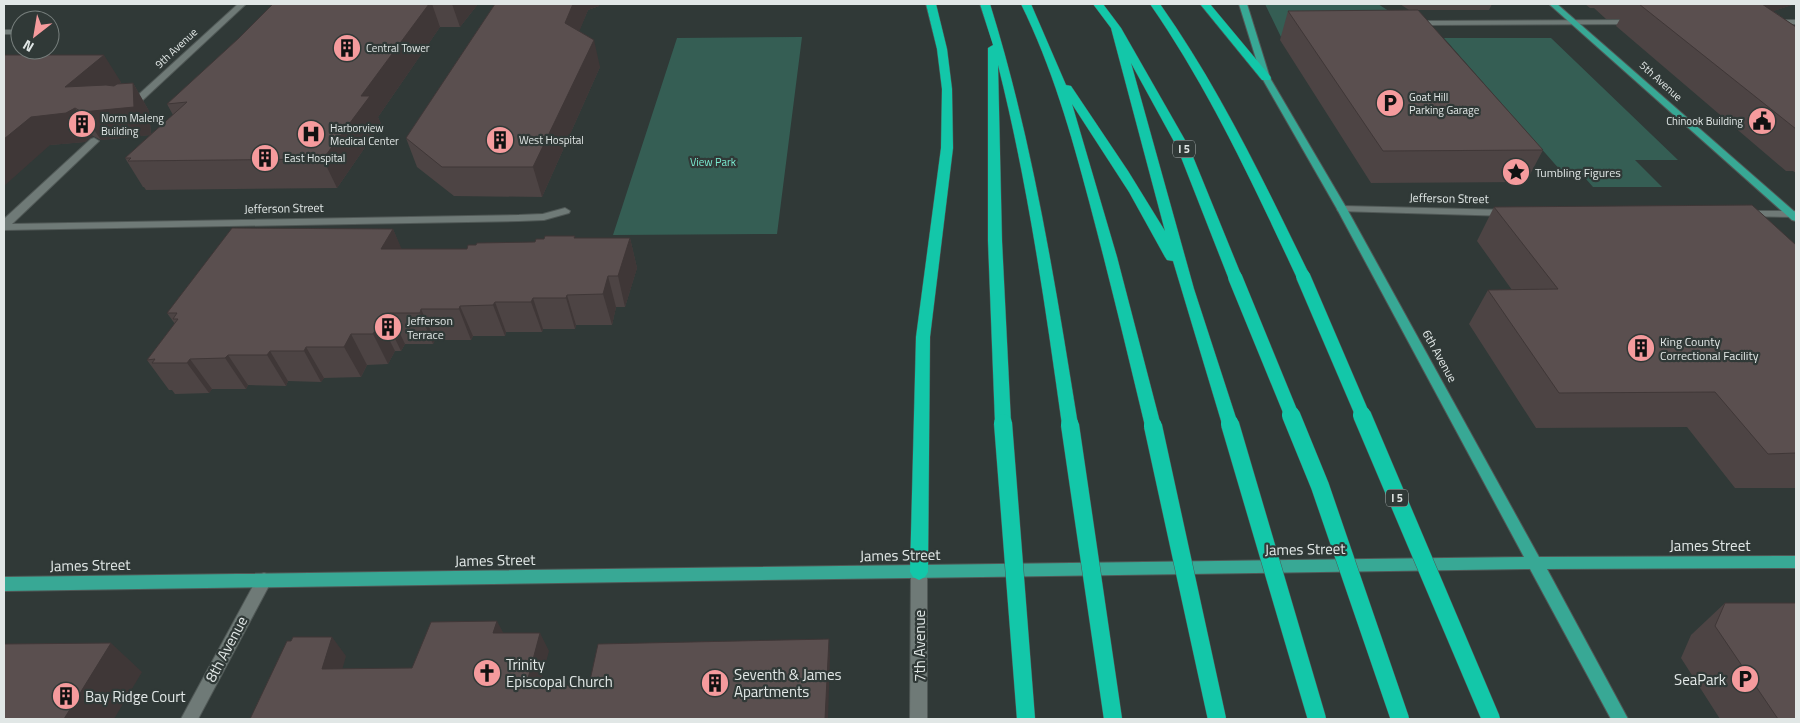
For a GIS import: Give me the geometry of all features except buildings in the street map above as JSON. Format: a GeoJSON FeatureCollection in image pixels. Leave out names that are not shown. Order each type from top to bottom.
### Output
{"type":"FeatureCollection","features":[{"type":"Feature","properties":{"kind":"highway"},"geometry":{"type":"LineString","coordinates":[[919,572],[923,337],[947,148],[947,89],[942,49],[931,4]]}},
{"type":"Feature","properties":{"kind":"highway"},"geometry":{"type":"LineString","coordinates":[[985,4],[993,26],[1017,114],[1037,208],[1112,719]]}},
{"type":"Feature","properties":{"kind":"highway"},"geometry":{"type":"LineString","coordinates":[[1026,4],[1058,77],[1083,153],[1111,255],[1153,426],[1217,719]]}},
{"type":"Feature","properties":{"kind":"highway","name":"I 5"},"geometry":{"type":"LineString","coordinates":[[1098,4],[1116,28],[1183,147],[1320,486],[1400,719]]}},
{"type":"Feature","properties":{"kind":"highway","name":"I 5"},"geometry":{"type":"LineString","coordinates":[[1155,4],[1188,52],[1218,104],[1303,276],[1492,719]]}},
{"type":"Feature","properties":{"kind":"highway"},"geometry":{"type":"LineString","coordinates":[[1205,4],[1266,78]]}},
{"type":"Feature","properties":{"kind":"highway"},"geometry":{"type":"LineString","coordinates":[[993,26],[995,241],[1003,423],[1026,719]]}},
{"type":"Feature","properties":{"kind":"highway"},"geometry":{"type":"LineString","coordinates":[[1116,28],[1187,289],[1230,424],[1317,719]]}},
{"type":"Feature","properties":{"kind":"highway"},"geometry":{"type":"LineString","coordinates":[[1058,77],[1106,144],[1152,218],[1187,289]]}},
{"type":"Feature","properties":{"kind":"main road","name":"6th Avenue"},"geometry":{"type":"LineString","coordinates":[[1242,4],[1266,78],[1342,209],[1620,719]]}},
{"type":"Feature","properties":{"kind":"main road","name":"5th Avenue"},"geometry":{"type":"LineString","coordinates":[[1553,4],[1795,215]]}},
{"type":"Feature","properties":{"kind":"main road","name":"James Street"},"geometry":{"type":"LineString","coordinates":[[4,584],[1534,563],[1796,562]]}},
{"type":"Feature","properties":{"kind":"street","name":"9th Avenue"},"geometry":{"type":"LineString","coordinates":[[128,110],[242,4]]}},
{"type":"Feature","properties":{"kind":"street"},"geometry":{"type":"LineString","coordinates":[[1426,23],[1644,22]]}},
{"type":"Feature","properties":{"kind":"street"},"geometry":{"type":"LineString","coordinates":[[1761,22],[1796,22]]}},
{"type":"Feature","properties":{"kind":"street"},"geometry":{"type":"LineString","coordinates":[[4,226],[94,141]]}},
{"type":"Feature","properties":{"kind":"street","name":"Jefferson Street"},"geometry":{"type":"LineString","coordinates":[[1342,209],[1525,213]]}},
{"type":"Feature","properties":{"kind":"street","name":"Jefferson Street"},"geometry":{"type":"LineString","coordinates":[[4,226],[525,218],[544,217],[565,211]]}},
{"type":"Feature","properties":{"kind":"street"},"geometry":{"type":"LineString","coordinates":[[1734,214],[1795,215]]}},
{"type":"Feature","properties":{"kind":"street","name":"7th Avenue"},"geometry":{"type":"LineString","coordinates":[[919,572],[919,719]]}},
{"type":"Feature","properties":{"kind":"street","name":"8th Avenue"},"geometry":{"type":"LineString","coordinates":[[189,719],[264,580]]}},
{"type":"Feature","properties":{"kind":"green space"},"geometry":{"type":"Polygon","coordinates":[[[1265,4],[1378,4],[1392,13],[1281,37],[1265,4]]]}},
{"type":"Feature","properties":{"kind":"green space","name":"View Park"},"geometry":{"type":"Polygon","coordinates":[[[802,37],[777,234],[613,235],[677,38],[802,37]]]}},
{"type":"Feature","properties":{"kind":"green space"},"geometry":{"type":"Polygon","coordinates":[[[1444,38],[1551,38],[1678,160],[1635,160],[1662,187],[1593,187],[1579,171],[1561,171],[1444,38]]]}},
{"type":"Feature","properties":{"kind":"place","name":"Central Tower"},"geometry":{"type":"Point","coordinates":[347,48]}},
{"type":"Feature","properties":{"kind":"place","name":"Goat Hill Parking Garage"},"geometry":{"type":"Point","coordinates":[1390,103]}},
{"type":"Feature","properties":{"kind":"place","name":"Chinook Building"},"geometry":{"type":"Point","coordinates":[1762,121]}},
{"type":"Feature","properties":{"kind":"place","name":"Norm Maleng Building"},"geometry":{"type":"Point","coordinates":[82,124]}},
{"type":"Feature","properties":{"kind":"place","name":"Harborview Medical Center"},"geometry":{"type":"Point","coordinates":[311,134]}},
{"type":"Feature","properties":{"kind":"place","name":"West Hospital"},"geometry":{"type":"Point","coordinates":[500,140]}},
{"type":"Feature","properties":{"kind":"place","name":"East Hospital"},"geometry":{"type":"Point","coordinates":[265,158]}},
{"type":"Feature","properties":{"kind":"place","name":"Tumbling Figures"},"geometry":{"type":"Point","coordinates":[1516,172]}},
{"type":"Feature","properties":{"kind":"place","name":"Jefferson Terrace"},"geometry":{"type":"Point","coordinates":[388,327]}},
{"type":"Feature","properties":{"kind":"place","name":"King County Correctional Facility"},"geometry":{"type":"Point","coordinates":[1641,348]}},
{"type":"Feature","properties":{"kind":"place","name":"Trinity Episcopal Church"},"geometry":{"type":"Point","coordinates":[487,673]}},
{"type":"Feature","properties":{"kind":"place","name":"SeaPark"},"geometry":{"type":"Point","coordinates":[1745,679]}},
{"type":"Feature","properties":{"kind":"place","name":"Seventh & James Apartments"},"geometry":{"type":"Point","coordinates":[715,683]}},
{"type":"Feature","properties":{"kind":"place","name":"Bay Ridge Court"},"geometry":{"type":"Point","coordinates":[66,696]}}]}
